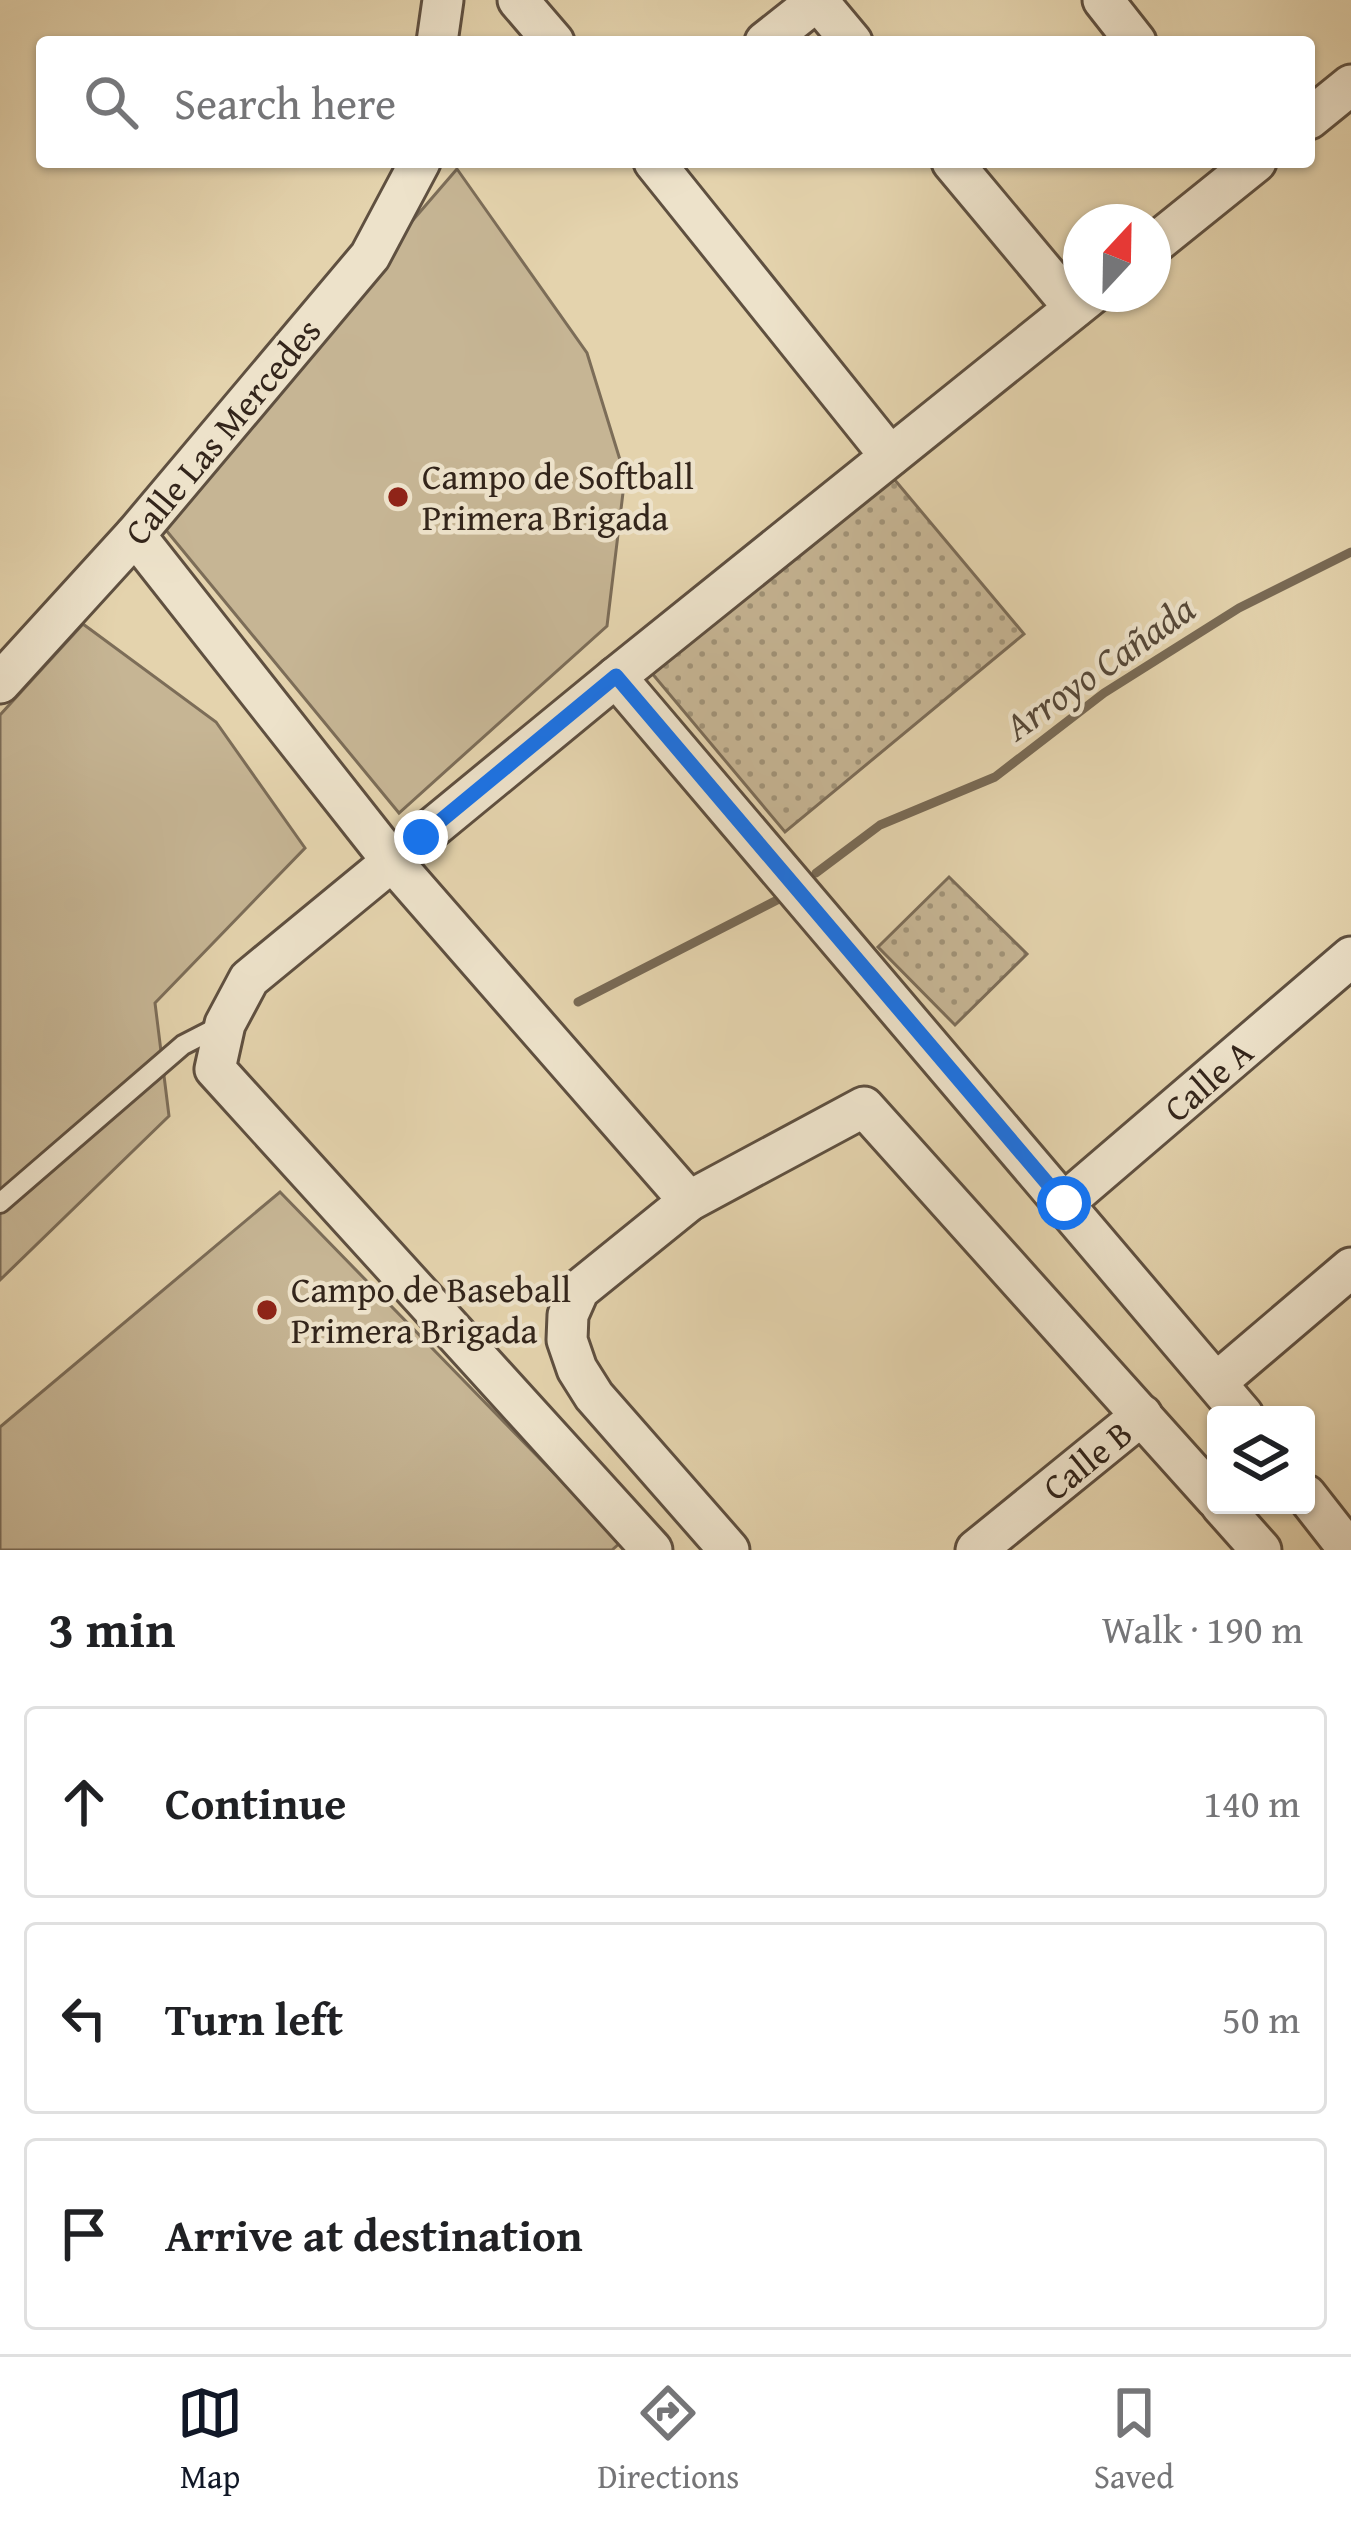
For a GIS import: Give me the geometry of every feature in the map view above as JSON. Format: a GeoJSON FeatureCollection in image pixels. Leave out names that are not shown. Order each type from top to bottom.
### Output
{"type":"FeatureCollection","features":[{"type":"Feature","properties":{"kind":"street"},"geometry":{"type":"LineString","coordinates":[[438,36],[443,0]]}},
{"type":"Feature","properties":{"kind":"street"},"geometry":{"type":"LineString","coordinates":[[518,0],[549,36]]}},
{"type":"Feature","properties":{"kind":"street"},"geometry":{"type":"LineString","coordinates":[[773,36],[818,0],[847,36]]}},
{"type":"Feature","properties":{"kind":"street"},"geometry":{"type":"LineString","coordinates":[[1103,0],[1131,36]]}},
{"type":"Feature","properties":{"kind":"street"},"geometry":{"type":"LineString","coordinates":[[1315,114],[1351,86]]}},
{"type":"Feature","properties":{"kind":"street","name":"Calle Las Mercedes"},"geometry":{"type":"LineString","coordinates":[[0,683],[135,535],[370,256],[417,168]]}},
{"type":"Feature","properties":{"kind":"street"},"geometry":{"type":"LineString","coordinates":[[659,168],[890,456]]}},
{"type":"Feature","properties":{"kind":"street"},"geometry":{"type":"LineString","coordinates":[[958,168],[1063,280]]}},
{"type":"Feature","properties":{"kind":"street"},"geometry":{"type":"LineString","coordinates":[[1171,229],[1241,168]]}},
{"type":"Feature","properties":{"kind":"street"},"geometry":{"type":"LineString","coordinates":[[652,1550],[215,1070],[225,1024],[249,980],[616,676],[1069,312]]}},
{"type":"Feature","properties":{"kind":"street"},"geometry":{"type":"LineString","coordinates":[[135,535],[392,861],[689,1201]]}},
{"type":"Feature","properties":{"kind":"street"},"geometry":{"type":"LineString","coordinates":[[616,676],[1236,1406]]}},
{"type":"Feature","properties":{"kind":"street","name":"Calle A"},"geometry":{"type":"LineString","coordinates":[[1064,1203],[1351,957]]}},
{"type":"Feature","properties":{"kind":"street"},"geometry":{"type":"LineString","coordinates":[[728,1550],[594,1396],[567,1340],[568,1315],[579,1290],[689,1201],[864,1107],[1207,1488]]}},
{"type":"Feature","properties":{"kind":"street"},"geometry":{"type":"LineString","coordinates":[[1217,1382],[1351,1268]]}},
{"type":"Feature","properties":{"kind":"street","name":"Calle B"},"geometry":{"type":"LineString","coordinates":[[976,1550],[1142,1415]]}},
{"type":"Feature","properties":{"kind":"street"},"geometry":{"type":"LineString","coordinates":[[1315,1507],[1349,1550]]}},
{"type":"Feature","properties":{"kind":"street"},"geometry":{"type":"LineString","coordinates":[[1230,1514],[1261,1550]]}},
{"type":"Feature","properties":{"kind":"lane"},"geometry":{"type":"LineString","coordinates":[[0,1203],[184,1045],[225,1024]]}},
{"type":"Feature","properties":{"kind":"shaded area","name":"Campo de Softball Primera Brigada"},"geometry":{"type":"Polygon","coordinates":[[[457,169],[587,353],[625,476],[607,626],[399,813],[156,518],[457,169]]]}},
{"type":"Feature","properties":{"kind":"shaded area"},"geometry":{"type":"Polygon","coordinates":[[[889,473],[1024,634],[785,832],[650,671],[889,473]]]}},
{"type":"Feature","properties":{"kind":"shaded area"},"geometry":{"type":"Polygon","coordinates":[[[83,624],[216,722],[305,848],[155,1003],[169,1116],[0,1280],[0,715],[83,624]]]}},
{"type":"Feature","properties":{"kind":"shaded area"},"geometry":{"type":"Polygon","coordinates":[[[949,877],[1027,954],[955,1025],[878,947],[949,877]]]}},
{"type":"Feature","properties":{"kind":"shaded area","name":"Campo de Baseball Primera Brigada"},"geometry":{"type":"Polygon","coordinates":[[[280,1192],[621,1542],[612,1550],[0,1550],[0,1427],[280,1192]]]}},
{"type":"Feature","properties":{"kind":"waterway","name":"Arroyo Cañada"},"geometry":{"type":"LineString","coordinates":[[816,873],[880,825],[995,777],[1104,693],[1239,608],[1351,552]]}},
{"type":"Feature","properties":{"kind":"waterway"},"geometry":{"type":"LineString","coordinates":[[578,1002],[781,898]]}},
{"type":"Feature","properties":{"kind":"place","name":"Campo de Softball Primera Brigada"},"geometry":{"type":"Point","coordinates":[398,497]}},
{"type":"Feature","properties":{"kind":"place","name":"Campo de Baseball Primera Brigada"},"geometry":{"type":"Point","coordinates":[267,1310]}},
{"type":"Feature","properties":{"kind":"route"},"geometry":{"type":"LineString","coordinates":[[421,837],[616,676],[1064,1203]]}}]}
